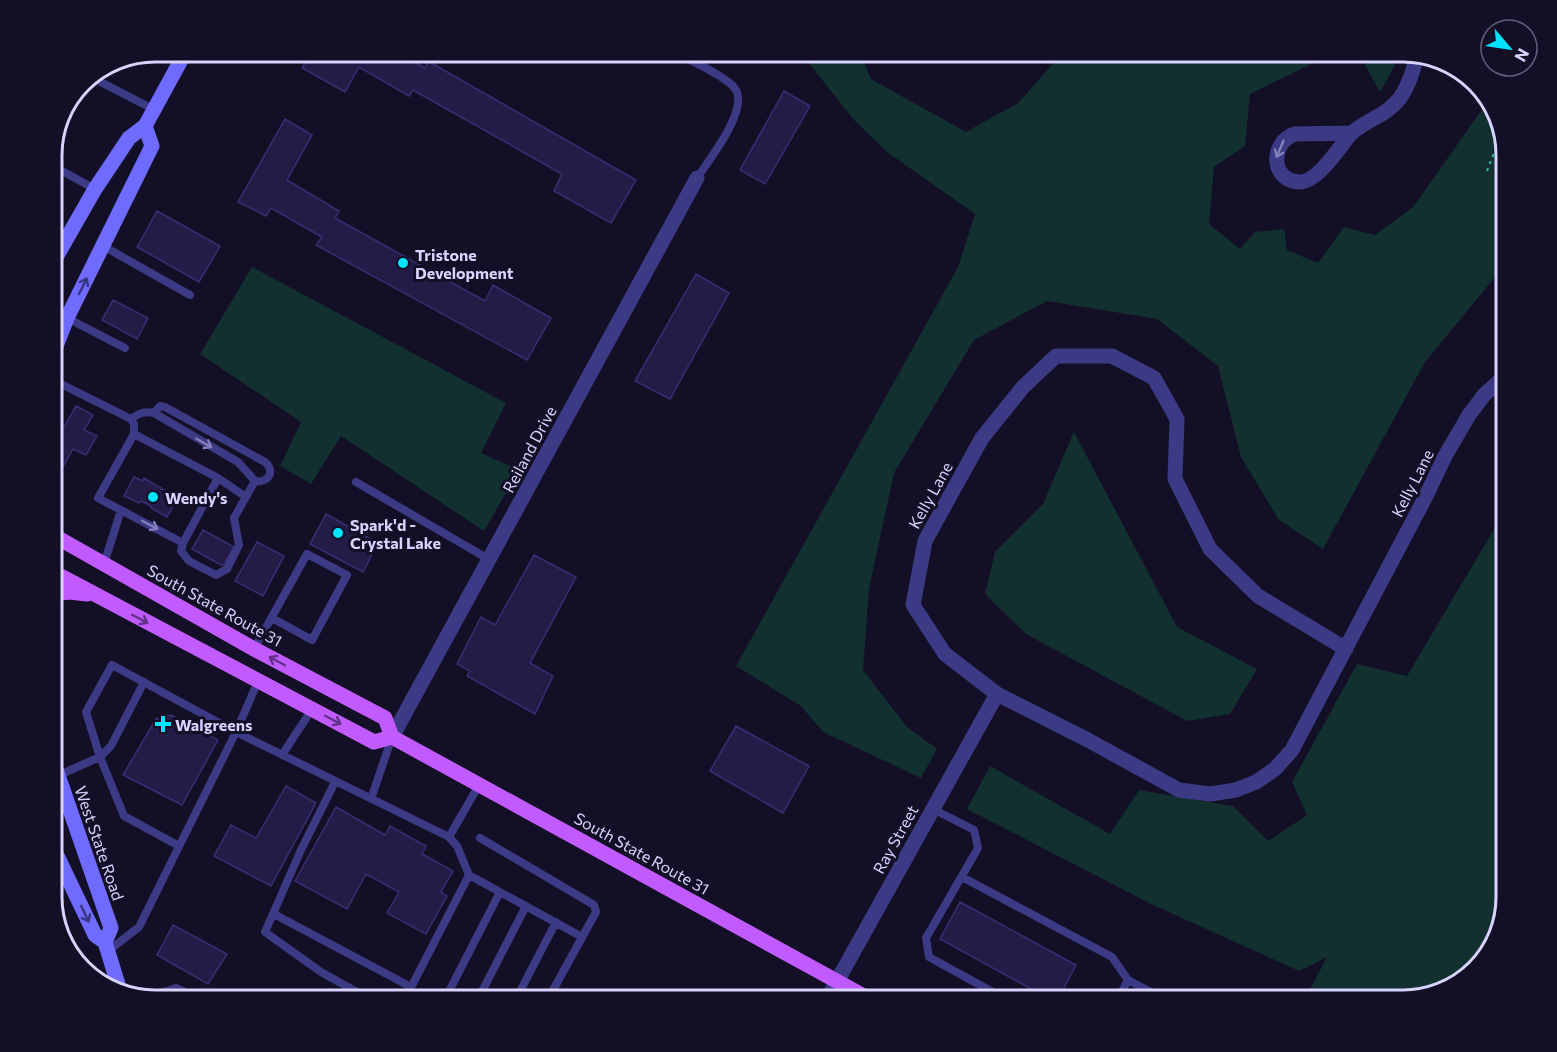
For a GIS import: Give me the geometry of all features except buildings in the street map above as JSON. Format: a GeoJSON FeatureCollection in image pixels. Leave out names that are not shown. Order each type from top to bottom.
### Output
{"type":"FeatureCollection","features":[{"type":"Feature","properties":{"kind":"main road"},"geometry":{"type":"LineString","coordinates":[[62,247],[95,189],[129,138],[145,126],[180,61]]}},
{"type":"Feature","properties":{"kind":"main road"},"geometry":{"type":"LineString","coordinates":[[62,332],[152,146],[145,126]]}},
{"type":"Feature","properties":{"kind":"main road","name":"South State Route 31"},"geometry":{"type":"LineString","coordinates":[[62,540],[254,649],[385,718],[392,737],[856,991]]}},
{"type":"Feature","properties":{"kind":"main road"},"geometry":{"type":"LineString","coordinates":[[62,577],[107,601]]}},
{"type":"Feature","properties":{"kind":"main road"},"geometry":{"type":"LineString","coordinates":[[62,593],[70,592],[107,601]]}},
{"type":"Feature","properties":{"kind":"main road","name":"South State Route 31"},"geometry":{"type":"LineString","coordinates":[[107,601],[374,742],[392,737]]}},
{"type":"Feature","properties":{"kind":"main road","name":"West State Road"},"geometry":{"type":"LineString","coordinates":[[62,790],[111,928],[106,947]]}},
{"type":"Feature","properties":{"kind":"main road","name":"West State Road"},"geometry":{"type":"LineString","coordinates":[[62,866],[95,935],[106,947],[117,983]]}},
{"type":"Feature","properties":{"kind":"street"},"geometry":{"type":"LineString","coordinates":[[1351,133],[1290,135],[1279,146],[1276,155],[1277,166],[1288,178],[1300,182],[1318,173],[1351,133],[1385,114],[1393,106],[1410,81],[1415,62]]}},
{"type":"Feature","properties":{"kind":"street","name":"Reiland Drive"},"geometry":{"type":"LineString","coordinates":[[392,737],[697,178]]}},
{"type":"Feature","properties":{"kind":"street","name":"Kelly Lane"},"geometry":{"type":"LineString","coordinates":[[1346,649],[1258,596],[1210,549],[1175,479],[1177,418],[1155,378],[1112,356],[1056,356],[1023,387],[982,438],[925,541],[913,605],[945,654],[997,694],[1179,790],[1210,794],[1236,790],[1256,782],[1275,769],[1292,750],[1346,649],[1445,456],[1479,402],[1496,385]]}},
{"type":"Feature","properties":{"kind":"street","name":"Ray Street"},"geometry":{"type":"LineString","coordinates":[[831,991],[997,694]]}},
{"type":"Feature","properties":{"kind":"lane"},"geometry":{"type":"LineString","coordinates":[[691,61],[718,75],[736,89],[739,99],[735,118],[697,178]]}},
{"type":"Feature","properties":{"kind":"lane"},"geometry":{"type":"LineString","coordinates":[[99,81],[153,109]]}},
{"type":"Feature","properties":{"kind":"lane"},"geometry":{"type":"LineString","coordinates":[[62,171],[95,189]]}},
{"type":"Feature","properties":{"kind":"lane"},"geometry":{"type":"LineString","coordinates":[[103,246],[190,295]]}},
{"type":"Feature","properties":{"kind":"lane"},"geometry":{"type":"LineString","coordinates":[[68,318],[125,348]]}},
{"type":"Feature","properties":{"kind":"lane"},"geometry":{"type":"LineString","coordinates":[[62,384],[131,419],[134,424],[134,434],[98,498],[183,543]]}},
{"type":"Feature","properties":{"kind":"lane"},"geometry":{"type":"LineString","coordinates":[[131,419],[139,413],[154,413],[238,462],[255,481],[264,481],[269,478],[270,466],[265,462],[165,406],[160,406],[154,413]]}},
{"type":"Feature","properties":{"kind":"lane"},"geometry":{"type":"LineString","coordinates":[[134,434],[218,478],[246,497]]}},
{"type":"Feature","properties":{"kind":"lane"},"geometry":{"type":"LineString","coordinates":[[218,478],[183,543],[182,551],[189,561],[216,575],[227,569],[239,545],[234,518],[255,481]]}},
{"type":"Feature","properties":{"kind":"lane"},"geometry":{"type":"LineString","coordinates":[[356,482],[490,560]]}},
{"type":"Feature","properties":{"kind":"lane"},"geometry":{"type":"LineString","coordinates":[[104,564],[121,510]]}},
{"type":"Feature","properties":{"kind":"lane"},"geometry":{"type":"LineString","coordinates":[[254,649],[307,554],[347,575],[312,640],[272,618]]}},
{"type":"Feature","properties":{"kind":"lane"},"geometry":{"type":"LineString","coordinates":[[179,846],[124,816],[100,757],[86,712],[112,664],[236,732],[449,837],[457,846],[469,875],[582,937]]}},
{"type":"Feature","properties":{"kind":"lane"},"geometry":{"type":"LineString","coordinates":[[106,947],[139,927],[236,732],[258,681]]}},
{"type":"Feature","properties":{"kind":"lane"},"geometry":{"type":"LineString","coordinates":[[62,774],[100,757],[111,746],[144,682]]}},
{"type":"Feature","properties":{"kind":"lane"},"geometry":{"type":"LineString","coordinates":[[282,755],[312,709]]}},
{"type":"Feature","properties":{"kind":"lane"},"geometry":{"type":"LineString","coordinates":[[371,799],[392,737]]}},
{"type":"Feature","properties":{"kind":"lane"},"geometry":{"type":"LineString","coordinates":[[335,782],[301,850],[265,932],[321,972],[355,991]]}},
{"type":"Feature","properties":{"kind":"lane"},"geometry":{"type":"LineString","coordinates":[[449,837],[479,785]]}},
{"type":"Feature","properties":{"kind":"lane"},"geometry":{"type":"LineString","coordinates":[[933,809],[974,830],[978,849],[926,938],[929,957],[991,991]]}},
{"type":"Feature","properties":{"kind":"lane"},"geometry":{"type":"LineString","coordinates":[[480,838],[594,904],[596,912],[552,991]]}},
{"type":"Feature","properties":{"kind":"lane"},"geometry":{"type":"LineString","coordinates":[[409,991],[469,875]]}},
{"type":"Feature","properties":{"kind":"lane"},"geometry":{"type":"LineString","coordinates":[[962,877],[1113,957],[1128,980],[1149,991]]}},
{"type":"Feature","properties":{"kind":"lane"},"geometry":{"type":"LineString","coordinates":[[449,991],[500,892]]}},
{"type":"Feature","properties":{"kind":"lane"},"geometry":{"type":"LineString","coordinates":[[482,991],[526,906]]}},
{"type":"Feature","properties":{"kind":"lane"},"geometry":{"type":"LineString","coordinates":[[274,914],[411,987]]}},
{"type":"Feature","properties":{"kind":"lane"},"geometry":{"type":"LineString","coordinates":[[520,991],[556,922]]}},
{"type":"Feature","properties":{"kind":"lane"},"geometry":{"type":"LineString","coordinates":[[1122,991],[1128,980]]}},
{"type":"Feature","properties":{"kind":"lane"},"geometry":{"type":"LineString","coordinates":[[167,991],[176,988],[182,991]]}},
{"type":"Feature","properties":{"kind":"path"},"geometry":{"type":"LineString","coordinates":[[1487,171],[1496,149]]}},
{"type":"Feature","properties":{"kind":"green space"},"geometry":{"type":"Polygon","coordinates":[[[802,61],[863,61],[871,79],[966,132],[1018,103],[1055,61],[1318,61],[1250,94],[1245,146],[1214,167],[1209,224],[1240,249],[1255,232],[1284,229],[1287,250],[1318,263],[1344,227],[1375,235],[1413,207],[1481,111],[1484,111],[1488,119],[1495,142],[1496,276],[1425,362],[1323,549],[1279,520],[1241,457],[1218,366],[1157,319],[1047,301],[974,340],[894,473],[869,589],[863,670],[907,727],[937,749],[921,778],[823,732],[801,706],[736,666],[958,267],[975,214],[887,152],[854,120],[808,62],[802,61]]]}},
{"type":"Feature","properties":{"kind":"green space"},"geometry":{"type":"Polygon","coordinates":[[[1363,61],[1397,61],[1380,92],[1363,61]]]}},
{"type":"Feature","properties":{"kind":"green space"},"geometry":{"type":"Polygon","coordinates":[[[252,267],[506,403],[481,453],[519,470],[484,531],[341,436],[311,484],[280,466],[301,422],[200,354],[252,267]]]}},
{"type":"Feature","properties":{"kind":"green space"},"geometry":{"type":"Polygon","coordinates":[[[1074,432],[1177,627],[1257,669],[1230,714],[1187,721],[1026,634],[985,594],[995,552],[1043,504],[1074,432]]]}},
{"type":"Feature","properties":{"kind":"green space"},"geometry":{"type":"Polygon","coordinates":[[[1496,526],[1495,910],[1488,933],[1472,959],[1449,978],[1427,987],[1403,991],[1309,991],[1327,957],[1299,971],[1151,904],[967,809],[990,766],[1110,834],[1139,790],[1233,806],[1268,841],[1307,815],[1292,782],[1357,664],[1407,676],[1496,526]]]}},
{"type":"Feature","properties":{"kind":"place","name":"Tristone Development"},"geometry":{"type":"Point","coordinates":[403,263]}},
{"type":"Feature","properties":{"kind":"place","name":"Wendy's"},"geometry":{"type":"Point","coordinates":[153,497]}},
{"type":"Feature","properties":{"kind":"place","name":"Spark'd - Crystal Lake"},"geometry":{"type":"Point","coordinates":[338,533]}},
{"type":"Feature","properties":{"kind":"place","name":"Walgreens"},"geometry":{"type":"Point","coordinates":[163,724]}}]}
